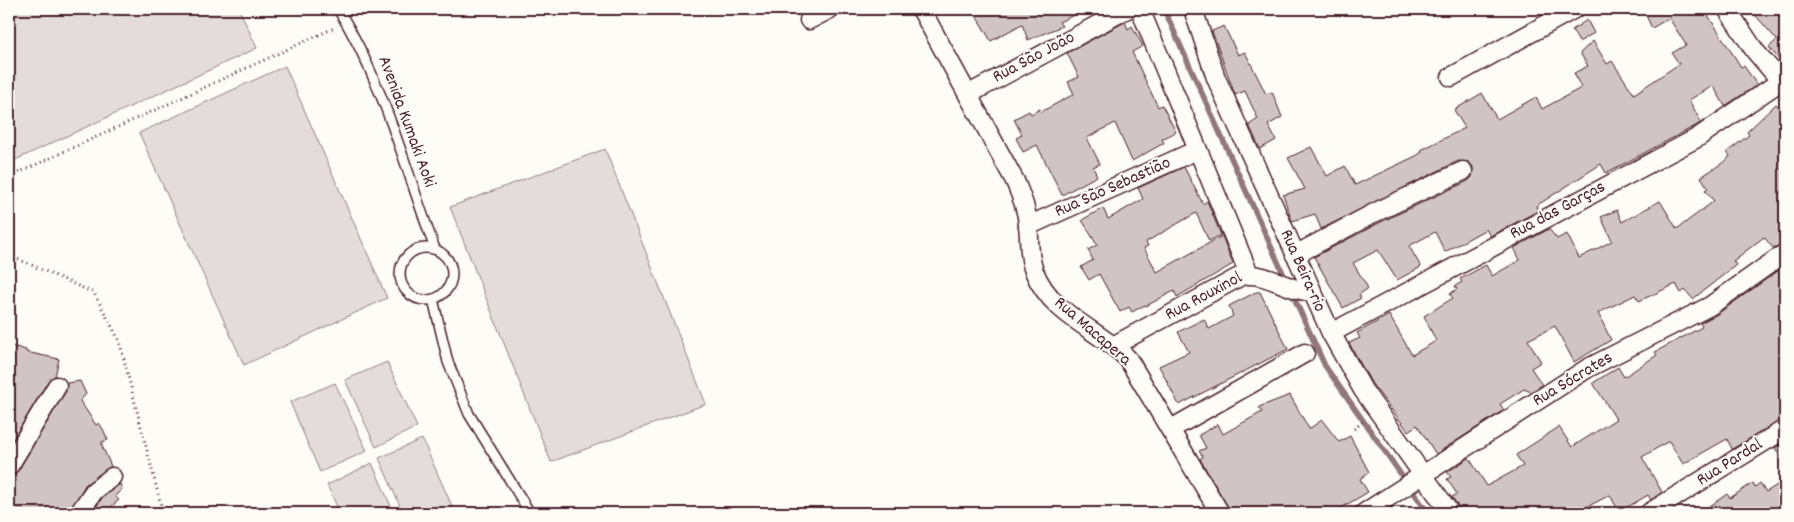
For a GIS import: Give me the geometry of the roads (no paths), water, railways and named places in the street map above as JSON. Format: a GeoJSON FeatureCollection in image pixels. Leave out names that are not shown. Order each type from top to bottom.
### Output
{"type":"FeatureCollection","features":[{"type":"Feature","properties":{"kind":"street"},"geometry":{"type":"LineString","coordinates":[[809,20],[830,9]]}},
{"type":"Feature","properties":{"kind":"street","name":"Rua Macapera"},"geometry":{"type":"LineString","coordinates":[[920,9],[1015,181],[1026,206],[1031,261],[1043,288],[1074,321],[1113,346],[1128,359],[1220,513]]}},
{"type":"Feature","properties":{"kind":"street","name":"Rua São João"},"geometry":{"type":"LineString","coordinates":[[968,94],[1127,9]]}},
{"type":"Feature","properties":{"kind":"street"},"geometry":{"type":"LineString","coordinates":[[1140,9],[1249,274]]}},
{"type":"Feature","properties":{"kind":"street"},"geometry":{"type":"LineString","coordinates":[[1452,77],[1574,9]]}},
{"type":"Feature","properties":{"kind":"street"},"geometry":{"type":"LineString","coordinates":[[1727,9],[1755,51],[1783,83]]}},
{"type":"Feature","properties":{"kind":"street","name":"Rua Beira-rio"},"geometry":{"type":"LineString","coordinates":[[1195,10],[1216,78],[1295,255],[1305,292],[1363,390],[1420,476],[1450,513]]}},
{"type":"Feature","properties":{"kind":"street","name":"Rua das Garças"},"geometry":{"type":"LineString","coordinates":[[1331,333],[1697,138],[1783,83]]}},
{"type":"Feature","properties":{"kind":"street","name":"Rua São Sebastião"},"geometry":{"type":"LineString","coordinates":[[1028,226],[1197,150]]}},
{"type":"Feature","properties":{"kind":"street"},"geometry":{"type":"LineString","coordinates":[[1295,255],[1376,212],[1463,171]]}},
{"type":"Feature","properties":{"kind":"street","name":"Rua Sócrates"},"geometry":{"type":"LineString","coordinates":[[1364,513],[1588,368],[1710,306],[1785,253]]}},
{"type":"Feature","properties":{"kind":"street","name":"Rua Rouxinol"},"geometry":{"type":"LineString","coordinates":[[1113,346],[1241,276],[1249,274],[1305,292]]}},
{"type":"Feature","properties":{"kind":"street"},"geometry":{"type":"LineString","coordinates":[[1171,429],[1305,353]]}},
{"type":"Feature","properties":{"kind":"street"},"geometry":{"type":"LineString","coordinates":[[9,466],[57,386]]}},
{"type":"Feature","properties":{"kind":"street","name":"Rua Pardal"},"geometry":{"type":"LineString","coordinates":[[1649,513],[1785,429]]}},
{"type":"Feature","properties":{"kind":"street"},"geometry":{"type":"LineString","coordinates":[[79,513],[94,492],[112,477]]}},
{"type":"Feature","properties":{"kind":"lane","name":"Avenida Kumaki Aoki"},"geometry":{"type":"LineString","coordinates":[[338,9],[365,55],[377,83],[435,250],[447,259],[452,275],[446,290],[433,299]]}},
{"type":"Feature","properties":{"kind":"lane"},"geometry":{"type":"LineString","coordinates":[[435,250],[419,249],[412,252],[402,264],[400,273],[404,288],[417,298],[433,299],[448,362],[469,414],[530,513]]}},
{"type":"Feature","properties":{"kind":"waterway"},"geometry":{"type":"LineString","coordinates":[[1164,9],[1287,282]]}},
{"type":"Feature","properties":{"kind":"waterway"},"geometry":{"type":"LineString","coordinates":[[1291,291],[1325,366],[1428,513]]}}]}
